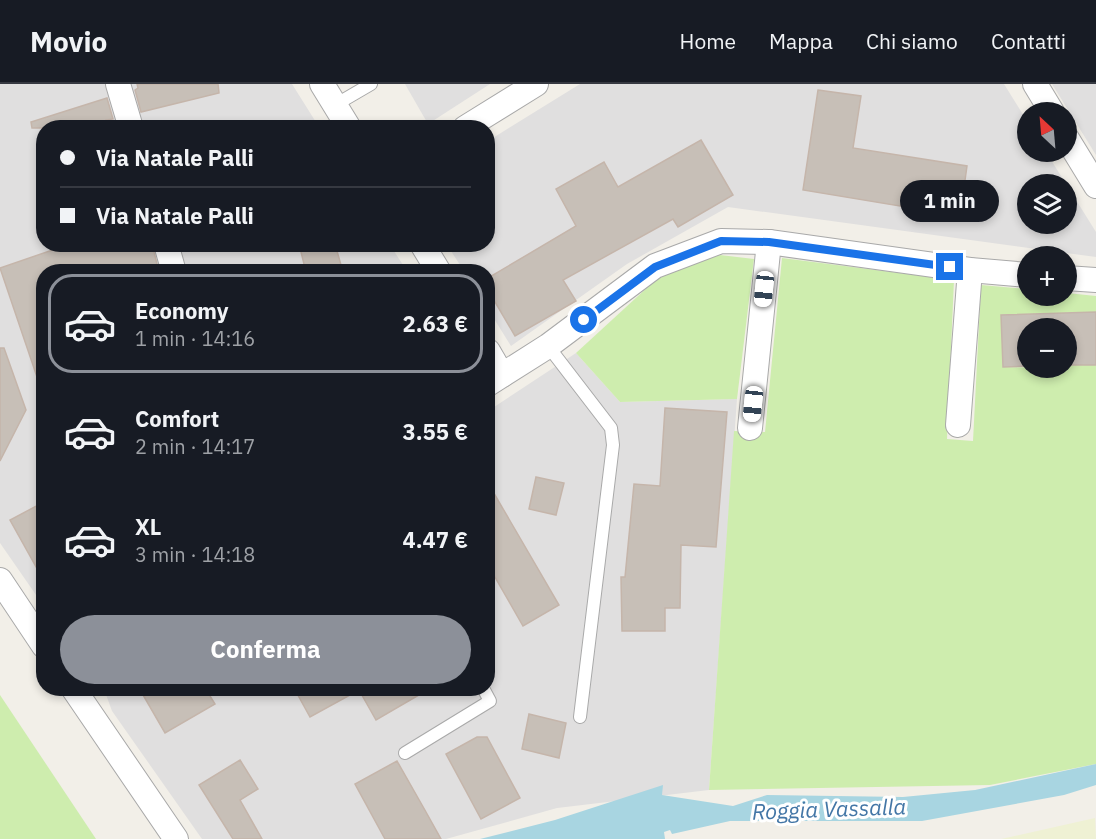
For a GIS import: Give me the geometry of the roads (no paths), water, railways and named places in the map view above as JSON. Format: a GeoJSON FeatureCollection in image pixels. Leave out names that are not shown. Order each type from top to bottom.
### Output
{"type":"FeatureCollection","features":[{"type":"Feature","properties":{"kind":"street"},"geometry":{"type":"LineString","coordinates":[[118,84],[129,120]]}},
{"type":"Feature","properties":{"kind":"street"},"geometry":{"type":"LineString","coordinates":[[322,84],[344,120]]}},
{"type":"Feature","properties":{"kind":"street"},"geometry":{"type":"LineString","coordinates":[[478,120],[536,84]]}},
{"type":"Feature","properties":{"kind":"street"},"geometry":{"type":"LineString","coordinates":[[1035,84],[1046,102]]}},
{"type":"Feature","properties":{"kind":"street"},"geometry":{"type":"LineString","coordinates":[[1077,154],[1096,186]]}},
{"type":"Feature","properties":{"kind":"street"},"geometry":{"type":"LineString","coordinates":[[495,380],[548,346],[655,267],[721,241],[769,242],[970,270],[1017,274]]}},
{"type":"Feature","properties":{"kind":"street"},"geometry":{"type":"LineString","coordinates":[[750,428],[769,242]]}},
{"type":"Feature","properties":{"kind":"street"},"geometry":{"type":"LineString","coordinates":[[958,425],[970,270]]}},
{"type":"Feature","properties":{"kind":"street"},"geometry":{"type":"LineString","coordinates":[[1077,279],[1096,280]]}},
{"type":"Feature","properties":{"kind":"street"},"geometry":{"type":"LineString","coordinates":[[0,580],[36,634]]}},
{"type":"Feature","properties":{"kind":"street"},"geometry":{"type":"LineString","coordinates":[[78,696],[176,839]]}},
{"type":"Feature","properties":{"kind":"lane"},"geometry":{"type":"LineString","coordinates":[[335,105],[371,84]]}},
{"type":"Feature","properties":{"kind":"lane"},"geometry":{"type":"LineString","coordinates":[[548,346],[611,428],[613,446],[580,717]]}},
{"type":"Feature","properties":{"kind":"lane"},"geometry":{"type":"LineString","coordinates":[[405,753],[490,701],[487,696]]}},
{"type":"Feature","properties":{"kind":"water","name":"Roggia Vassalla"},"geometry":{"type":"Polygon","coordinates":[[[1096,764],[1096,785],[1064,795],[922,821],[730,821],[672,834],[670,830],[664,832],[665,839],[480,839],[555,820],[663,785],[662,795],[733,806],[767,795],[903,797],[975,790],[1096,764]]]}}]}
